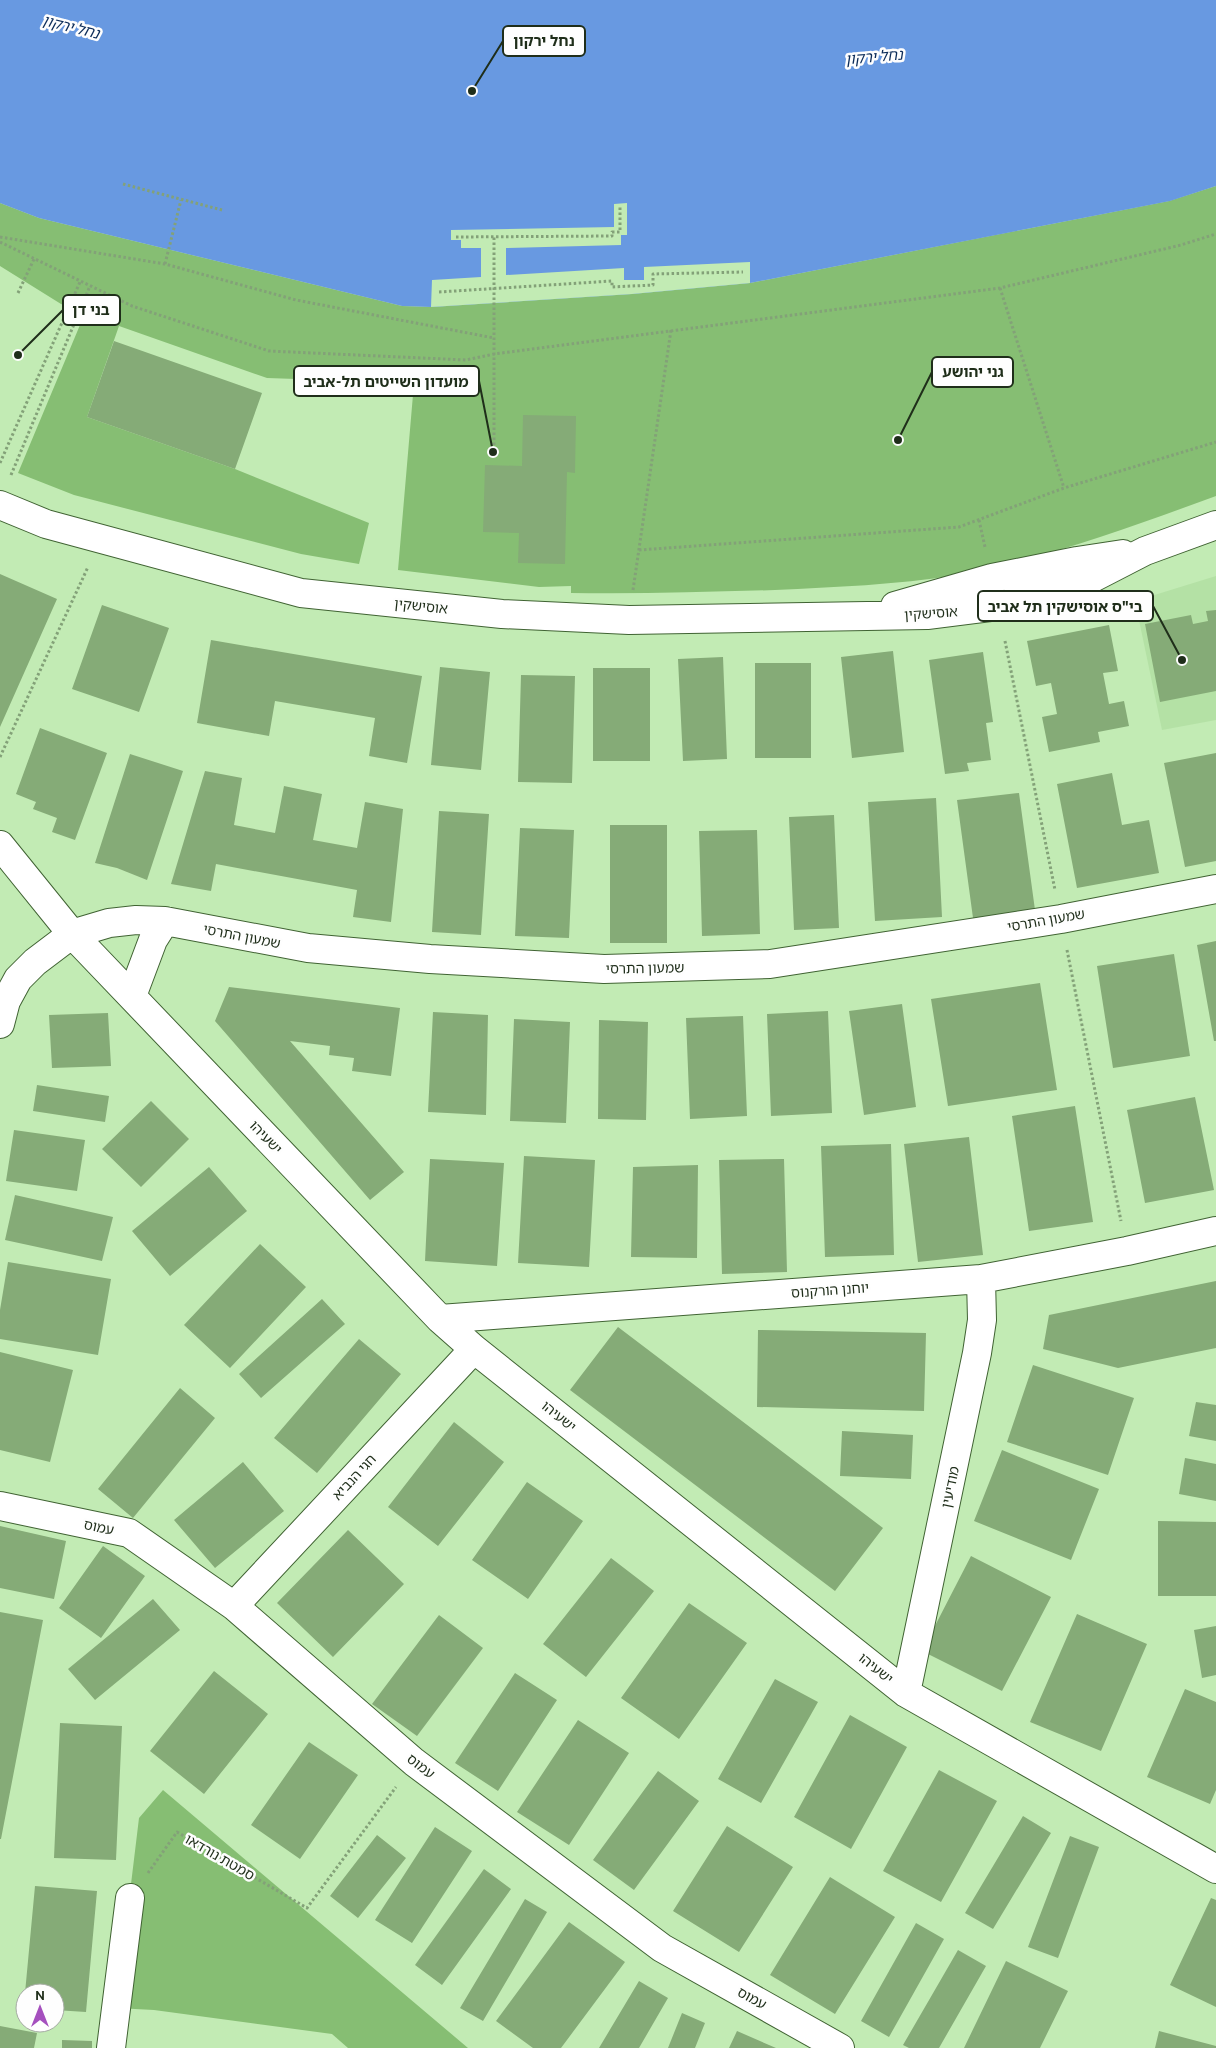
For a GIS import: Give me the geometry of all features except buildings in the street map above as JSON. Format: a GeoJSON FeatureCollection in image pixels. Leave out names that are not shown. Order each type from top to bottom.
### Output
{"type":"FeatureCollection","features":[{"type":"Feature","properties":{"kind":"street","name":"אוסישקין"},"geometry":{"type":"LineString","coordinates":[[4,494],[46,524],[301,593],[502,614],[629,620],[927,615],[998,606],[1081,584],[1144,550],[1216,525]]}},
{"type":"Feature","properties":{"kind":"street","name":"ישעיהו"},"geometry":{"type":"LineString","coordinates":[[0,845],[72,934],[440,1319],[474,1349],[906,1693],[1216,1869]]}},
{"type":"Feature","properties":{"kind":"street","name":"שמעון התרסי"},"geometry":{"type":"LineString","coordinates":[[72,934],[109,923],[136,920],[165,920],[308,948],[430,959],[604,969],[770,964],[1060,919],[1216,889]]}},
{"type":"Feature","properties":{"kind":"street"},"geometry":{"type":"LineString","coordinates":[[132,996],[153,940],[165,920]]}},
{"type":"Feature","properties":{"kind":"street"},"geometry":{"type":"LineString","coordinates":[[0,1024],[6,1001],[18,979],[35,962],[72,934]]}},
{"type":"Feature","properties":{"kind":"street","name":"יוחנן הורקנוס"},"geometry":{"type":"LineString","coordinates":[[440,1319],[981,1279],[1127,1251],[1216,1231]]}},
{"type":"Feature","properties":{"kind":"street","name":"מודיעין"},"geometry":{"type":"LineString","coordinates":[[906,1693],[977,1353],[982,1320],[981,1279]]}},
{"type":"Feature","properties":{"kind":"street","name":"חגי הנביא"},"geometry":{"type":"LineString","coordinates":[[234,1606],[474,1349]]}},
{"type":"Feature","properties":{"kind":"street","name":"עמוס"},"geometry":{"type":"LineString","coordinates":[[0,1506],[129,1533],[234,1606],[414,1762],[662,1948],[840,2048]]}},
{"type":"Feature","properties":{"kind":"street"},"geometry":{"type":"LineString","coordinates":[[111,2048],[130,1898]]}},
{"type":"Feature","properties":{"kind":"path"},"geometry":{"type":"LineString","coordinates":[[123,184],[222,210]]}},
{"type":"Feature","properties":{"kind":"path"},"geometry":{"type":"LineString","coordinates":[[165,264],[181,200]]}},
{"type":"Feature","properties":{"kind":"path"},"geometry":{"type":"LineString","coordinates":[[456,237],[612,236],[612,232],[620,232],[620,207]]}},
{"type":"Feature","properties":{"kind":"path"},"geometry":{"type":"LineString","coordinates":[[0,242],[132,306],[269,351],[466,360],[494,354],[671,330],[1000,288],[1181,245],[1216,234]]}},
{"type":"Feature","properties":{"kind":"path"},"geometry":{"type":"LineString","coordinates":[[0,237],[165,264],[296,300],[494,338]]}},
{"type":"Feature","properties":{"kind":"path"},"geometry":{"type":"LineString","coordinates":[[494,237],[494,455]]}},
{"type":"Feature","properties":{"kind":"path"},"geometry":{"type":"LineString","coordinates":[[18,293],[34,259]]}},
{"type":"Feature","properties":{"kind":"path"},"geometry":{"type":"LineString","coordinates":[[439,292],[612,281],[612,287],[653,285],[653,274],[743,272]]}},
{"type":"Feature","properties":{"kind":"path"},"geometry":{"type":"LineString","coordinates":[[0,463],[80,282]]}},
{"type":"Feature","properties":{"kind":"path"},"geometry":{"type":"LineString","coordinates":[[4,494],[90,286]]}},
{"type":"Feature","properties":{"kind":"path"},"geometry":{"type":"LineString","coordinates":[[1000,288],[1064,488]]}},
{"type":"Feature","properties":{"kind":"path"},"geometry":{"type":"LineString","coordinates":[[629,620],[671,330]]}},
{"type":"Feature","properties":{"kind":"path"},"geometry":{"type":"LineString","coordinates":[[639,550],[959,527],[1064,488],[1216,442]]}},
{"type":"Feature","properties":{"kind":"path"},"geometry":{"type":"LineString","coordinates":[[979,520],[985,548]]}},
{"type":"Feature","properties":{"kind":"path"},"geometry":{"type":"LineString","coordinates":[[0,757],[101,539]]}},
{"type":"Feature","properties":{"kind":"path","name":"סמטת נורדאו"},"geometry":{"type":"LineString","coordinates":[[130,1898],[177,1832],[307,1908],[414,1762]]}},
{"type":"Feature","properties":{"kind":"shaded area"},"geometry":{"type":"Polygon","coordinates":[[[1216,186],[1216,496],[1088,541],[989,568],[956,575],[866,585],[775,590],[622,593],[571,593],[571,586],[539,587],[398,570],[414,383],[267,378],[119,326],[87,417],[235,469],[369,523],[359,564],[301,554],[74,495],[18,473],[85,313],[61,304],[0,266],[0,203],[39,218],[402,306],[431,307],[632,294],[750,283],[1169,201],[1216,186]]]}},
{"type":"Feature","properties":{"kind":"shaded area"},"geometry":{"type":"Polygon","coordinates":[[[1216,576],[1216,720],[1162,730],[1135,601],[1216,576]]]}},
{"type":"Feature","properties":{"kind":"shaded area"},"geometry":{"type":"Polygon","coordinates":[[[163,1790],[468,2048],[348,2048],[332,2034],[154,2010],[116,2008],[139,1818],[163,1790]]]}},
{"type":"Feature","properties":{"kind":"water"},"geometry":{"type":"Polygon","coordinates":[[[0,0],[1216,0],[1216,186],[1170,201],[750,283],[632,294],[431,307],[402,306],[39,218],[0,203],[0,0]]]}},
{"type":"Feature","properties":{"kind":"pier"},"geometry":{"type":"Polygon","coordinates":[[[627,203],[627,235],[621,235],[621,245],[506,248],[506,275],[624,268],[624,280],[644,280],[644,267],[750,262],[750,283],[632,294],[431,307],[432,280],[481,277],[481,248],[461,248],[461,240],[451,240],[451,230],[614,227],[614,204],[627,203]]]}},
{"type":"Feature","properties":{"kind":"place","name":"נחל ירקון"},"geometry":{"type":"Point","coordinates":[472,91]}},
{"type":"Feature","properties":{"kind":"place","name":"בני דן"},"geometry":{"type":"Point","coordinates":[18,355]}},
{"type":"Feature","properties":{"kind":"place","name":"גני יהושע"},"geometry":{"type":"Point","coordinates":[898,440]}},
{"type":"Feature","properties":{"kind":"place","name":"מועדון השייטים תל-אביב"},"geometry":{"type":"Point","coordinates":[493,452]}},
{"type":"Feature","properties":{"kind":"place","name":"בי\"ס אוסישקין תל אביב"},"geometry":{"type":"Point","coordinates":[1182,660]}}]}
